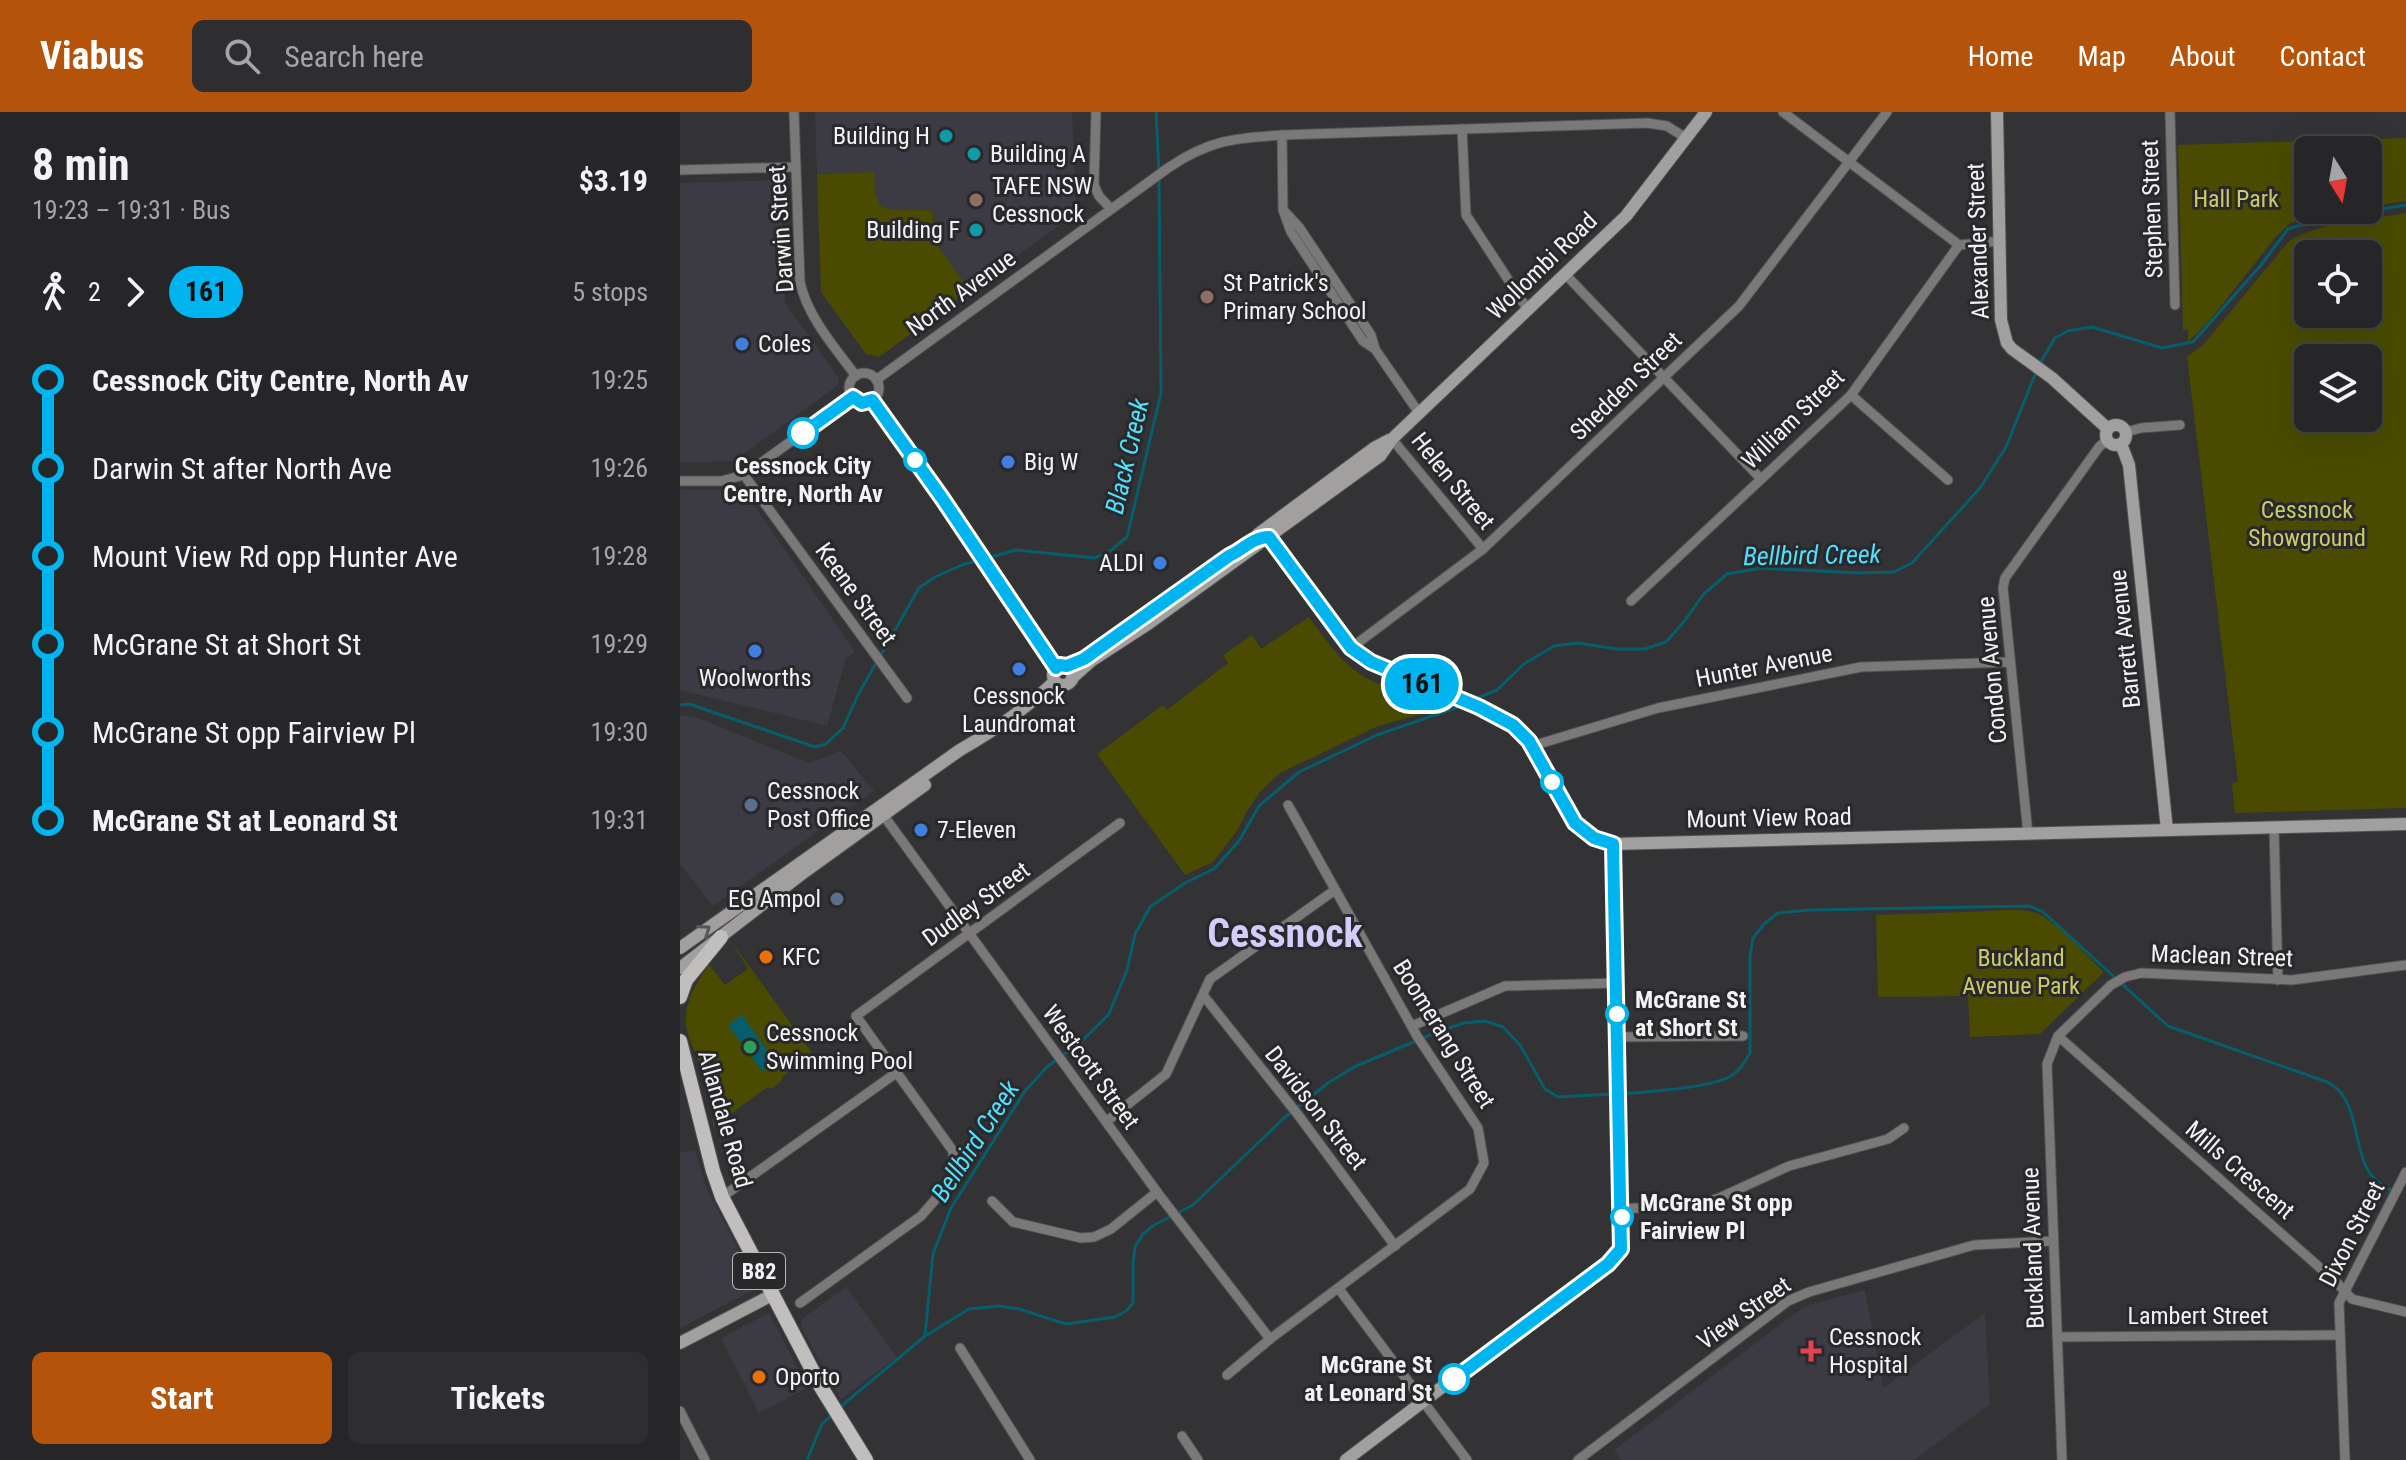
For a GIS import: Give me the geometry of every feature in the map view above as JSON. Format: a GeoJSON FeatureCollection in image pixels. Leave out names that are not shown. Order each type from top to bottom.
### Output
{"type":"FeatureCollection","features":[{"type":"Feature","properties":{"kind":"main road","name":"Wollombi Road"},"geometry":{"type":"LineString","coordinates":[[1065,670],[1091,661],[1148,624],[1380,456],[1392,439],[1626,216],[1706,112]]}},
{"type":"Feature","properties":{"kind":"main road","name":"Alexander Street"},"geometry":{"type":"LineString","coordinates":[[1997,112],[2003,332],[2012,349],[2052,378],[2107,434]]}},
{"type":"Feature","properties":{"kind":"main road"},"geometry":{"type":"LineString","coordinates":[[2113,425],[2120,425],[2124,438],[2112,444],[2107,434],[2113,425]]}},
{"type":"Feature","properties":{"kind":"main road","name":"Barrett Avenue"},"geometry":{"type":"LineString","coordinates":[[2124,438],[2167,830]]}},
{"type":"Feature","properties":{"kind":"main road","name":"Wollombi Road"},"geometry":{"type":"LineString","coordinates":[[1065,670],[1229,556],[1374,448],[1392,439]]}},
{"type":"Feature","properties":{"kind":"main road"},"geometry":{"type":"LineString","coordinates":[[1229,556],[1259,538],[1269,537],[1272,528],[1296,507]]}},
{"type":"Feature","properties":{"kind":"main road","name":"Mount View Road"},"geometry":{"type":"LineString","coordinates":[[1269,537],[1351,648],[1361,657],[1479,707],[1513,725],[1532,746],[1575,823],[1594,838],[1613,844],[2406,824]]}},
{"type":"Feature","properties":{"kind":"main road"},"geometry":{"type":"LineString","coordinates":[[680,968],[964,755],[1055,681],[1063,685],[1069,683],[1065,670]]}},
{"type":"Feature","properties":{"kind":"main road"},"geometry":{"type":"LineString","coordinates":[[680,948],[960,750],[980,739]]}},
{"type":"Feature","properties":{"kind":"main road"},"geometry":{"type":"LineString","coordinates":[[884,816],[897,795]]}},
{"type":"Feature","properties":{"kind":"main road"},"geometry":{"type":"LineString","coordinates":[[860,821],[876,815],[884,816]]}},
{"type":"Feature","properties":{"kind":"main road"},"geometry":{"type":"LineString","coordinates":[[1346,1460],[1616,1257],[1622,1244],[1613,844]]}},
{"type":"Feature","properties":{"kind":"main road"},"geometry":{"type":"LineString","coordinates":[[680,997],[686,980],[721,937]]}},
{"type":"Feature","properties":{"kind":"main road","name":"Allandale Road"},"geometry":{"type":"LineString","coordinates":[[681,1042],[722,1197],[826,1398],[866,1460]]}},
{"type":"Feature","properties":{"kind":"main road"},"geometry":{"type":"LineString","coordinates":[[680,1343],[772,1295]]}},
{"type":"Feature","properties":{"kind":"street","name":"Darwin Street"},"geometry":{"type":"LineString","coordinates":[[794,112],[803,295],[808,308],[856,376]]}},
{"type":"Feature","properties":{"kind":"street"},"geometry":{"type":"LineString","coordinates":[[1096,112],[1093,177],[1096,192],[1111,209]]}},
{"type":"Feature","properties":{"kind":"street"},"geometry":{"type":"LineString","coordinates":[[1560,112],[1561,126]]}},
{"type":"Feature","properties":{"kind":"street"},"geometry":{"type":"LineString","coordinates":[[1783,112],[1959,245],[2000,241]]}},
{"type":"Feature","properties":{"kind":"street","name":"Shedden Street"},"geometry":{"type":"LineString","coordinates":[[1351,648],[1483,549],[1739,306],[1887,112]]}},
{"type":"Feature","properties":{"kind":"street","name":"Stephen Street"},"geometry":{"type":"LineString","coordinates":[[2170,112],[2175,305]]}},
{"type":"Feature","properties":{"kind":"street","name":"North Avenue"},"geometry":{"type":"LineString","coordinates":[[876,380],[1168,168],[1209,145],[1238,138],[1282,135],[1654,123],[1667,126],[1686,138]]}},
{"type":"Feature","properties":{"kind":"street"},"geometry":{"type":"LineString","coordinates":[[1462,129],[1466,215],[1528,310]]}},
{"type":"Feature","properties":{"kind":"street"},"geometry":{"type":"LineString","coordinates":[[1282,135],[1283,210],[1291,232],[1363,341],[1375,349],[1419,413]]}},
{"type":"Feature","properties":{"kind":"street"},"geometry":{"type":"LineString","coordinates":[[680,170],[796,167]]}},
{"type":"Feature","properties":{"kind":"street","name":"William Street"},"geometry":{"type":"LineString","coordinates":[[1631,601],[1851,395],[1959,245]]}},
{"type":"Feature","properties":{"kind":"street"},"geometry":{"type":"LineString","coordinates":[[1566,275],[1761,479]]}},
{"type":"Feature","properties":{"kind":"street"},"geometry":{"type":"LineString","coordinates":[[867,374],[876,380],[878,391],[872,400],[862,403],[853,397],[850,385],[856,376],[867,374]]}},
{"type":"Feature","properties":{"kind":"street"},"geometry":{"type":"LineString","coordinates":[[1851,395],[1948,480]]}},
{"type":"Feature","properties":{"kind":"street"},"geometry":{"type":"LineString","coordinates":[[680,481],[721,481],[744,475],[853,397]]}},
{"type":"Feature","properties":{"kind":"street"},"geometry":{"type":"LineString","coordinates":[[872,400],[1065,670]]}},
{"type":"Feature","properties":{"kind":"street"},"geometry":{"type":"LineString","coordinates":[[2124,438],[2141,428],[2180,425]]}},
{"type":"Feature","properties":{"kind":"street","name":"Condon Avenue"},"geometry":{"type":"LineString","coordinates":[[2028,834],[2003,588],[2005,578],[2107,434]]}},
{"type":"Feature","properties":{"kind":"street","name":"Helen Street"},"geometry":{"type":"LineString","coordinates":[[1392,439],[1483,549]]}},
{"type":"Feature","properties":{"kind":"street","name":"Keene Street"},"geometry":{"type":"LineString","coordinates":[[744,475],[907,698]]}},
{"type":"Feature","properties":{"kind":"street","name":"Hunter Avenue"},"geometry":{"type":"LineString","coordinates":[[1532,746],[1658,708],[1861,667],[2010,662]]}},
{"type":"Feature","properties":{"kind":"street","name":"Boomerang Street"},"geometry":{"type":"LineString","coordinates":[[1227,1375],[1270,1339],[1470,1189],[1484,1163],[1478,1128],[1420,1040],[1288,805]]}},
{"type":"Feature","properties":{"kind":"street","name":"Westcott Street"},"geometry":{"type":"LineString","coordinates":[[884,816],[1157,1192],[1270,1339]]}},
{"type":"Feature","properties":{"kind":"street","name":"Dudley Street"},"geometry":{"type":"LineString","coordinates":[[896,1073],[856,1016],[1120,823]]}},
{"type":"Feature","properties":{"kind":"street"},"geometry":{"type":"LineString","coordinates":[[2274,828],[2278,980]]}},
{"type":"Feature","properties":{"kind":"street"},"geometry":{"type":"LineString","coordinates":[[1107,1121],[1166,1074],[1210,979],[1335,890]]}},
{"type":"Feature","properties":{"kind":"street","name":"Maclean Street"},"geometry":{"type":"LineString","coordinates":[[2058,1036],[2111,985],[2141,973],[2278,980],[2406,965]]}},
{"type":"Feature","properties":{"kind":"street"},"geometry":{"type":"LineString","coordinates":[[1412,1026],[1505,986],[1616,983]]}},
{"type":"Feature","properties":{"kind":"street","name":"Davidson Street"},"geometry":{"type":"LineString","coordinates":[[1203,995],[1299,1116],[1395,1246]]}},
{"type":"Feature","properties":{"kind":"street"},"geometry":{"type":"LineString","coordinates":[[1617,1037],[1743,1036]]}},
{"type":"Feature","properties":{"kind":"street","name":"Buckland Avenue"},"geometry":{"type":"LineString","coordinates":[[2058,1036],[2047,1064],[2062,1460]]}},
{"type":"Feature","properties":{"kind":"street","name":"Mills Crescent"},"geometry":{"type":"LineString","coordinates":[[2058,1036],[2352,1299],[2406,1312]]}},
{"type":"Feature","properties":{"kind":"street"},"geometry":{"type":"LineString","coordinates":[[722,1197],[896,1073],[953,1151],[954,1172],[921,1216],[800,1303]]}},
{"type":"Feature","properties":{"kind":"street"},"geometry":{"type":"LineString","coordinates":[[1622,1209],[1698,1204],[1719,1198],[1789,1166],[1888,1139],[1904,1128]]}},
{"type":"Feature","properties":{"kind":"street","name":"Dixon Street"},"geometry":{"type":"LineString","coordinates":[[2345,1460],[2338,1310],[2344,1291],[2406,1172]]}},
{"type":"Feature","properties":{"kind":"street"},"geometry":{"type":"LineString","coordinates":[[992,1201],[1013,1222],[1081,1238],[1094,1237],[1111,1229],[1157,1192]]}},
{"type":"Feature","properties":{"kind":"street","name":"View Street"},"geometry":{"type":"LineString","coordinates":[[1578,1460],[1788,1301],[1809,1292],[1974,1245],[2053,1241]]}},
{"type":"Feature","properties":{"kind":"street"},"geometry":{"type":"LineString","coordinates":[[1339,1289],[1467,1460]]}},
{"type":"Feature","properties":{"kind":"street","name":"Lambert Street"},"geometry":{"type":"LineString","coordinates":[[2057,1337],[2339,1335]]}},
{"type":"Feature","properties":{"kind":"street"},"geometry":{"type":"LineString","coordinates":[[960,1348],[1030,1460]]}},
{"type":"Feature","properties":{"kind":"street"},"geometry":{"type":"LineString","coordinates":[[680,1411],[705,1460]]}},
{"type":"Feature","properties":{"kind":"street"},"geometry":{"type":"LineString","coordinates":[[1182,1436],[1198,1460]]}},
{"type":"Feature","properties":{"kind":"shaded area","name":"TAFE NSW Cessnock"},"geometry":{"type":"Polygon","coordinates":[[[815,112],[1072,112],[1076,213],[970,290],[936,244],[931,210],[893,210],[881,206],[874,195],[873,172],[817,174],[815,112]]]}},
{"type":"Feature","properties":{"kind":"shaded area"},"geometry":{"type":"Polygon","coordinates":[[[779,180],[785,303],[839,378],[838,385],[734,461],[680,463],[680,183],[779,180]]]}},
{"type":"Feature","properties":{"kind":"shaded area"},"geometry":{"type":"Polygon","coordinates":[[[741,486],[855,652],[846,658],[827,726],[680,690],[680,489],[717,490],[741,486]]]}},
{"type":"Feature","properties":{"kind":"shaded area"},"geometry":{"type":"Polygon","coordinates":[[[680,715],[698,718],[809,763],[841,751],[874,791],[713,906],[680,864],[680,715]]]}},
{"type":"Feature","properties":{"kind":"shaded area"},"geometry":{"type":"Polygon","coordinates":[[[695,1150],[706,1187],[750,1272],[755,1289],[680,1328],[680,1153],[695,1150]]]}},
{"type":"Feature","properties":{"kind":"shaded area"},"geometry":{"type":"Polygon","coordinates":[[[846,1287],[897,1357],[841,1399],[803,1331],[801,1320],[846,1287]]]}},
{"type":"Feature","properties":{"kind":"shaded area","name":"Cessnock Hospital"},"geometry":{"type":"Polygon","coordinates":[[[1865,1290],[1883,1388],[1985,1313],[1990,1404],[1914,1460],[1622,1460],[1614,1450],[1805,1306],[1865,1290]]]}},
{"type":"Feature","properties":{"kind":"shaded area"},"geometry":{"type":"Polygon","coordinates":[[[769,1313],[808,1387],[759,1413],[721,1338],[769,1313]]]}},
{"type":"Feature","properties":{"kind":"green space","name":"Hall Park"},"geometry":{"type":"Polygon","coordinates":[[[2406,138],[2406,201],[2382,205],[2382,139],[2406,138]]]}},
{"type":"Feature","properties":{"kind":"green space","name":"Hall Park"},"geometry":{"type":"Polygon","coordinates":[[[2294,141],[2294,222],[2274,239],[2210,320],[2188,342],[2188,330],[2183,330],[2178,145],[2294,141]]]}},
{"type":"Feature","properties":{"kind":"green space"},"geometry":{"type":"Polygon","coordinates":[[[874,172],[875,195],[881,206],[893,210],[931,210],[936,244],[970,290],[879,357],[866,354],[821,292],[817,174],[874,172]]]}},
{"type":"Feature","properties":{"kind":"green space","name":"Cessnock Showground"},"geometry":{"type":"Polygon","coordinates":[[[2406,213],[2406,808],[2235,813],[2232,783],[2238,782],[2187,357],[2204,344],[2288,242],[2335,224],[2382,224],[2382,217],[2406,213]]]}},
{"type":"Feature","properties":{"kind":"green space"},"geometry":{"type":"Polygon","coordinates":[[[1309,617],[1353,669],[1397,692],[1444,708],[1378,726],[1280,773],[1260,792],[1237,831],[1213,862],[1185,875],[1097,754],[1163,705],[1167,710],[1228,663],[1223,655],[1252,635],[1261,649],[1309,617]]]}},
{"type":"Feature","properties":{"kind":"green space","name":"Buckland Avenue Park"},"geometry":{"type":"Polygon","coordinates":[[[2029,911],[2044,917],[2062,930],[2104,972],[2040,1034],[1970,1037],[1968,996],[1878,997],[1876,915],[2029,911]]]}},
{"type":"Feature","properties":{"kind":"green space","name":"Cessnock Swimming Pool"},"geometry":{"type":"Polygon","coordinates":[[[731,941],[813,1054],[783,1076],[780,1083],[766,1088],[713,1127],[710,1091],[689,1038],[687,1010],[694,989],[709,964],[725,985],[748,969],[731,941]]]}},
{"type":"Feature","properties":{"kind":"water"},"geometry":{"type":"Polygon","coordinates":[[[742,1015],[775,1061],[762,1071],[728,1025],[742,1015]]]}},
{"type":"Feature","properties":{"kind":"waterway","name":"Black Creek"},"geometry":{"type":"LineString","coordinates":[[1156,112],[1159,172]]}},
{"type":"Feature","properties":{"kind":"waterway","name":"Black Creek"},"geometry":{"type":"LineString","coordinates":[[680,705],[689,704],[815,747],[826,744],[843,728],[859,693],[919,588],[962,565],[1016,550],[1095,558],[1127,537],[1161,393],[1159,180]]}},
{"type":"Feature","properties":{"kind":"waterway","name":"Bellbird Creek"},"geometry":{"type":"LineString","coordinates":[[2039,365],[2055,338],[2068,331],[2092,327],[2162,348],[2193,342],[2261,265],[2288,229],[2316,220],[2406,205]]}},
{"type":"Feature","properties":{"kind":"waterway","name":"Bellbird Creek"},"geometry":{"type":"LineString","coordinates":[[1475,699],[1497,690],[1524,664],[1554,646],[1578,643],[1616,649],[1645,649],[1666,642],[1703,595],[1727,574],[1761,568],[1894,572],[1912,563],[1980,488],[2006,447],[2036,372]]}},
{"type":"Feature","properties":{"kind":"waterway","name":"Bellbird Creek"},"geometry":{"type":"LineString","coordinates":[[839,1408],[925,1336],[933,1254],[951,1208],[1025,1091],[1047,1067],[1083,1040],[1109,1014],[1127,970],[1135,934],[1150,907],[1185,883],[1214,869],[1239,841],[1259,806],[1299,772],[1377,735],[1461,706]]}},
{"type":"Feature","properties":{"kind":"waterway"},"geometry":{"type":"LineString","coordinates":[[1620,1094],[1707,1084],[1729,1077],[1738,1070],[1750,1053],[1750,955],[1753,938],[1778,913],[2029,906],[2042,911],[2168,1026],[2327,1082],[2337,1089],[2349,1107],[2370,1173],[2392,1191]]}},
{"type":"Feature","properties":{"kind":"waterway"},"geometry":{"type":"LineString","coordinates":[[927,1335],[969,1309],[999,1306],[1019,1309],[1066,1324],[1115,1317],[1126,1311],[1133,1303],[1135,1247],[1143,1234],[1193,1205],[1284,1118],[1328,1083],[1354,1067],[1437,1032],[1464,1023],[1485,1021],[1503,1027],[1520,1045],[1545,1089],[1558,1097],[1612,1094]]}},
{"type":"Feature","properties":{"kind":"waterway","name":"Bellbird Creek"},"geometry":{"type":"LineString","coordinates":[[807,1460],[822,1424],[834,1413]]}},
{"type":"Feature","properties":{"kind":"bus line","name":"161"},"geometry":{"type":"LineString","coordinates":[[803,433],[853,397],[862,403],[872,400],[1056,668],[1084,659],[1229,556],[1259,538],[1269,537],[1341,637],[1361,657],[1503,718],[1520,730],[1575,823],[1586,834],[1613,844],[1621,1249],[1608,1264],[1454,1379]]}},
{"type":"Feature","properties":{"kind":"place","name":"Building H"},"geometry":{"type":"Point","coordinates":[946,136]}},
{"type":"Feature","properties":{"kind":"place","name":"Building A"},"geometry":{"type":"Point","coordinates":[974,154]}},
{"type":"Feature","properties":{"kind":"place","name":"TAFE NSW Cessnock"},"geometry":{"type":"Point","coordinates":[976,200]}},
{"type":"Feature","properties":{"kind":"place","name":"Building F"},"geometry":{"type":"Point","coordinates":[976,230]}},
{"type":"Feature","properties":{"kind":"place","name":"St Patrick's Primary School"},"geometry":{"type":"Point","coordinates":[1207,297]}},
{"type":"Feature","properties":{"kind":"place","name":"Coles"},"geometry":{"type":"Point","coordinates":[742,344]}},
{"type":"Feature","properties":{"kind":"place","name":"Cessnock City Centre, North Av"},"geometry":{"type":"Point","coordinates":[803,433]}},
{"type":"Feature","properties":{"kind":"place","name":"Big W"},"geometry":{"type":"Point","coordinates":[1008,462]}},
{"type":"Feature","properties":{"kind":"place","name":"ALDI"},"geometry":{"type":"Point","coordinates":[1160,563]}},
{"type":"Feature","properties":{"kind":"place","name":"Woolworths"},"geometry":{"type":"Point","coordinates":[755,651]}},
{"type":"Feature","properties":{"kind":"place","name":"Cessnock Laundromat"},"geometry":{"type":"Point","coordinates":[1019,669]}},
{"type":"Feature","properties":{"kind":"place","name":"Cessnock Post Office"},"geometry":{"type":"Point","coordinates":[751,805]}},
{"type":"Feature","properties":{"kind":"place","name":"7-Eleven"},"geometry":{"type":"Point","coordinates":[921,830]}},
{"type":"Feature","properties":{"kind":"place","name":"EG Ampol"},"geometry":{"type":"Point","coordinates":[837,899]}},
{"type":"Feature","properties":{"kind":"place","name":"KFC"},"geometry":{"type":"Point","coordinates":[766,957]}},
{"type":"Feature","properties":{"kind":"place","name":"McGrane St at Short St"},"geometry":{"type":"Point","coordinates":[1617,1014]}},
{"type":"Feature","properties":{"kind":"place","name":"Cessnock Swimming Pool"},"geometry":{"type":"Point","coordinates":[750,1047]}},
{"type":"Feature","properties":{"kind":"place","name":"McGrane St opp Fairview Pl"},"geometry":{"type":"Point","coordinates":[1622,1217]}},
{"type":"Feature","properties":{"kind":"place","name":"Cessnock Hospital"},"geometry":{"type":"Point","coordinates":[1811,1351]}},
{"type":"Feature","properties":{"kind":"place","name":"Oporto"},"geometry":{"type":"Point","coordinates":[759,1377]}},
{"type":"Feature","properties":{"kind":"place","name":"McGrane St at Leonard St"},"geometry":{"type":"Point","coordinates":[1454,1379]}},
{"type":"Feature","properties":{"kind":"district","name":"Cessnock"},"geometry":{"type":"Point","coordinates":[1285,933]}}]}
